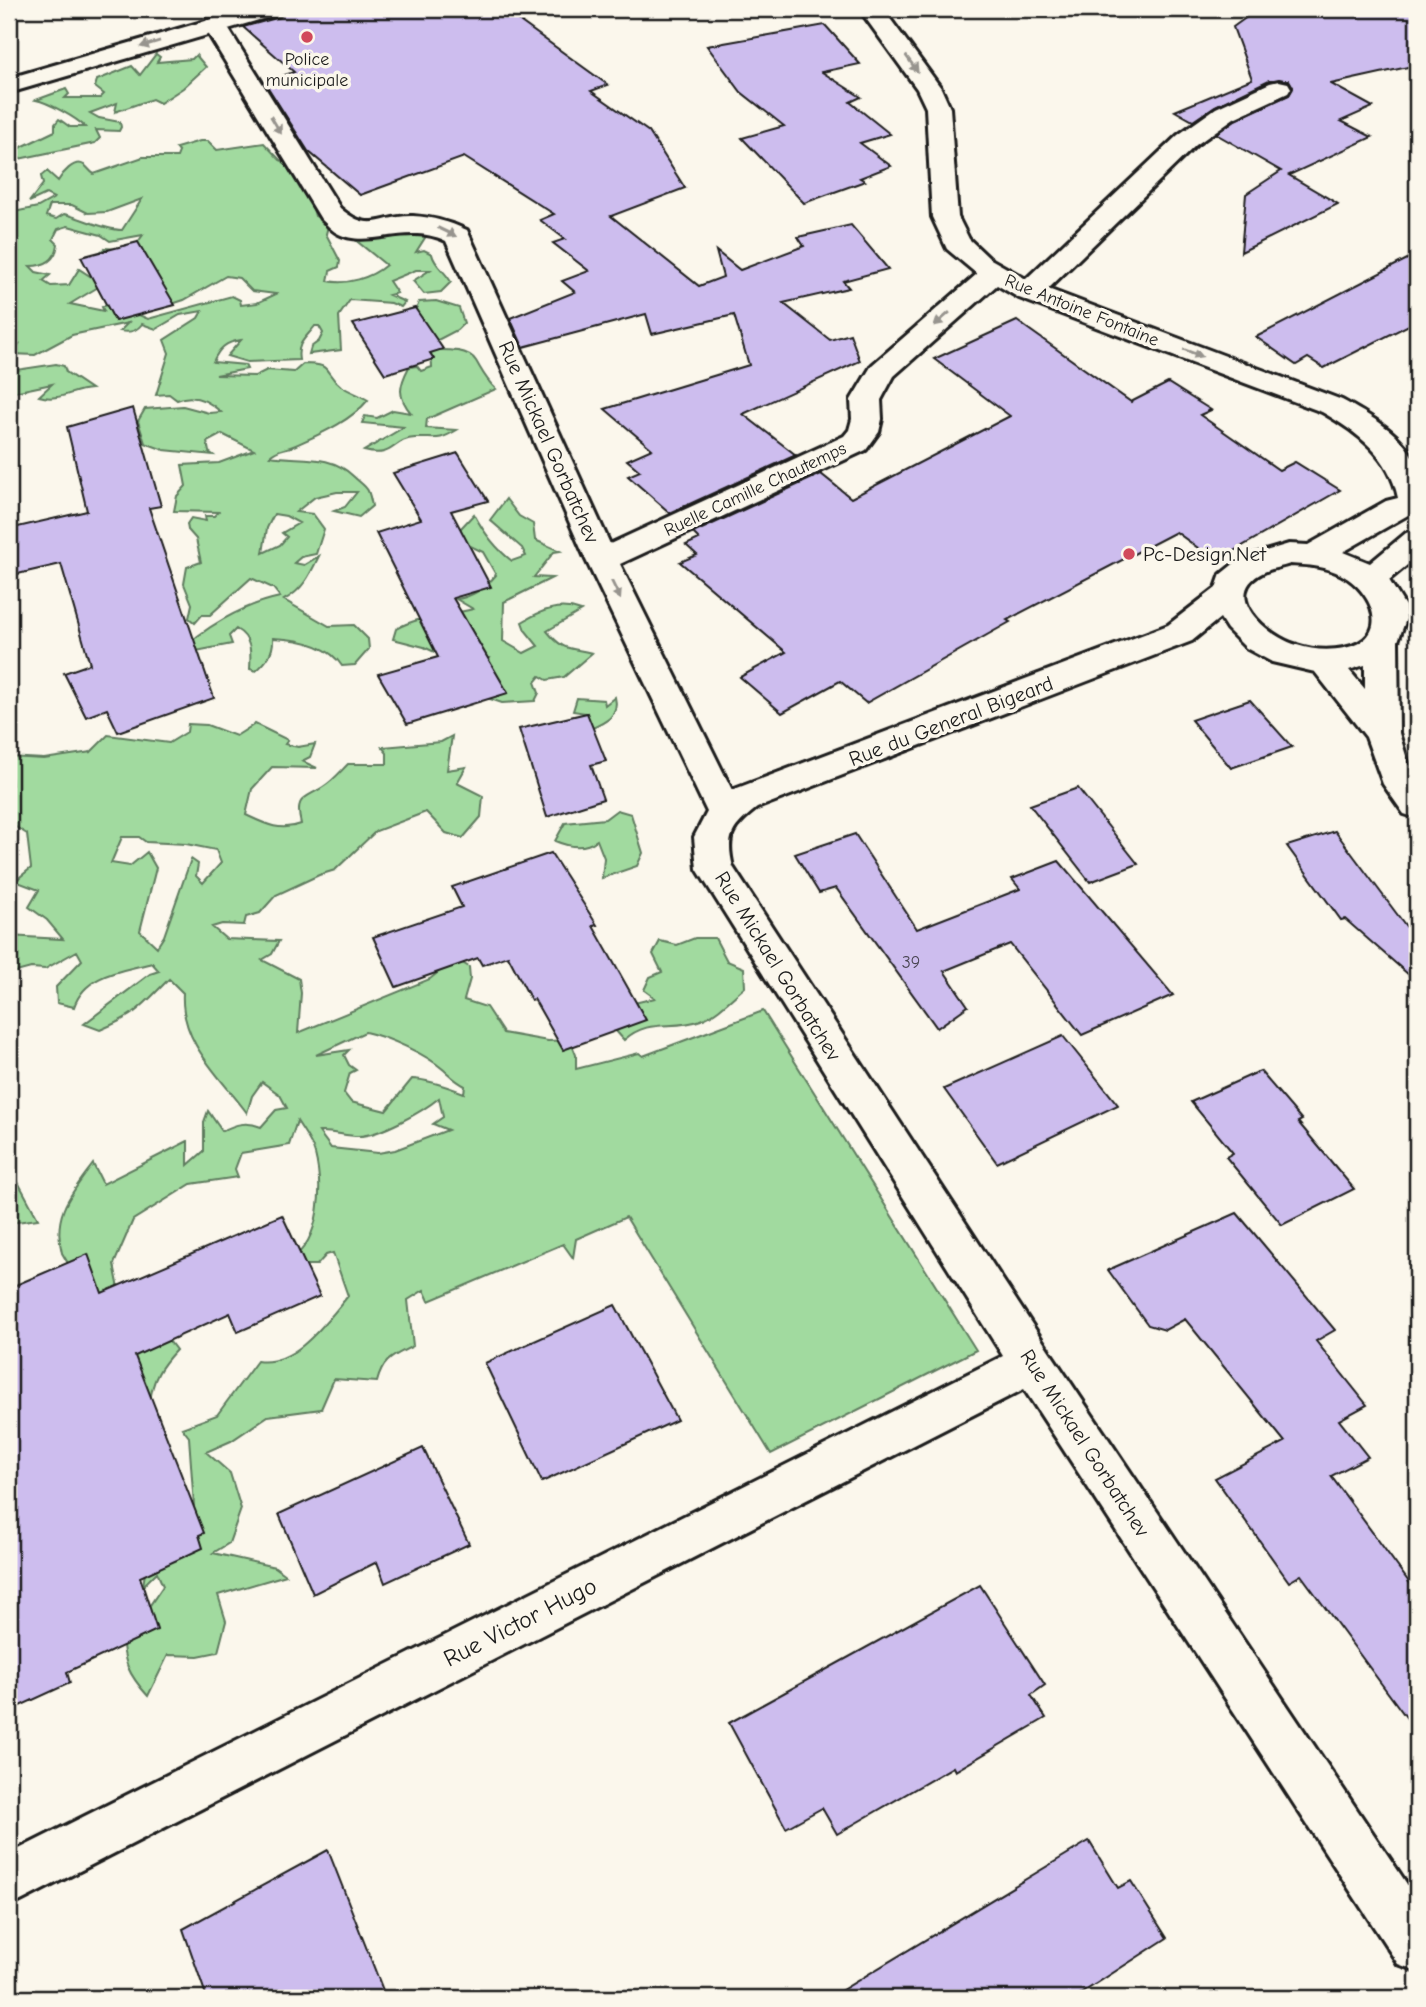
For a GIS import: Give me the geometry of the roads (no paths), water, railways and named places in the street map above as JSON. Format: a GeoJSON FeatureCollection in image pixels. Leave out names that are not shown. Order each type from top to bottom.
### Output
{"type":"FeatureCollection","features":[{"type":"Feature","properties":{"kind":"street"},"geometry":{"type":"LineString","coordinates":[[9,86],[271,9]]}},
{"type":"Feature","properties":{"kind":"street","name":"Rue Antoine Fontaine"},"geometry":{"type":"LineString","coordinates":[[871,9],[929,88],[937,108],[945,217],[957,243],[993,274],[1029,292],[1332,406],[1360,421],[1383,439],[1398,460],[1411,484],[1416,503]]}},
{"type":"Feature","properties":{"kind":"street","name":"Rue Mickael Gorbatchev"},"geometry":{"type":"LineString","coordinates":[[215,25],[330,213],[347,228],[371,231],[410,224],[438,227],[457,236],[602,560],[726,813],[713,830],[710,850],[715,869],[1032,1363],[1417,1945]]}},
{"type":"Feature","properties":{"kind":"street"},"geometry":{"type":"LineString","coordinates":[[1029,292],[1187,140],[1225,113],[1279,88]]}},
{"type":"Feature","properties":{"kind":"street","name":"Ruelle Camille Chautemps"},"geometry":{"type":"LineString","coordinates":[[602,560],[855,443],[864,432],[867,419],[866,400],[882,371],[993,274]]}},
{"type":"Feature","properties":{"kind":"street"},"geometry":{"type":"LineString","coordinates":[[1314,555],[1397,508],[1416,503]]}},
{"type":"Feature","properties":{"kind":"street"},"geometry":{"type":"LineString","coordinates":[[1371,579],[1417,540]]}},
{"type":"Feature","properties":{"kind":"street"},"geometry":{"type":"LineString","coordinates":[[1382,642],[1367,652],[1347,659],[1324,661],[1279,653],[1244,631],[1230,607],[1229,594],[1234,579],[1247,566],[1278,556],[1314,555],[1335,560],[1371,579],[1391,606],[1391,625],[1382,642],[1382,733],[1395,775],[1417,805]]}},
{"type":"Feature","properties":{"kind":"street","name":"Rue du General Bigeard"},"geometry":{"type":"LineString","coordinates":[[726,813],[744,799],[1180,633],[1229,594]]}},
{"type":"Feature","properties":{"kind":"street","name":"Rue du General Bigeard"},"geometry":{"type":"LineString","coordinates":[[1180,633],[1244,631]]}},
{"type":"Feature","properties":{"kind":"street"},"geometry":{"type":"LineString","coordinates":[[1324,661],[1382,733]]}},
{"type":"Feature","properties":{"kind":"street","name":"Rue Victor Hugo"},"geometry":{"type":"LineString","coordinates":[[9,1881],[1032,1363]]}},
{"type":"Feature","properties":{"kind":"place","name":"Police municipale"},"geometry":{"type":"Point","coordinates":[307,37]}},
{"type":"Feature","properties":{"kind":"place","name":"Pc-Design.Net"},"geometry":{"type":"Point","coordinates":[1129,554]}}]}
